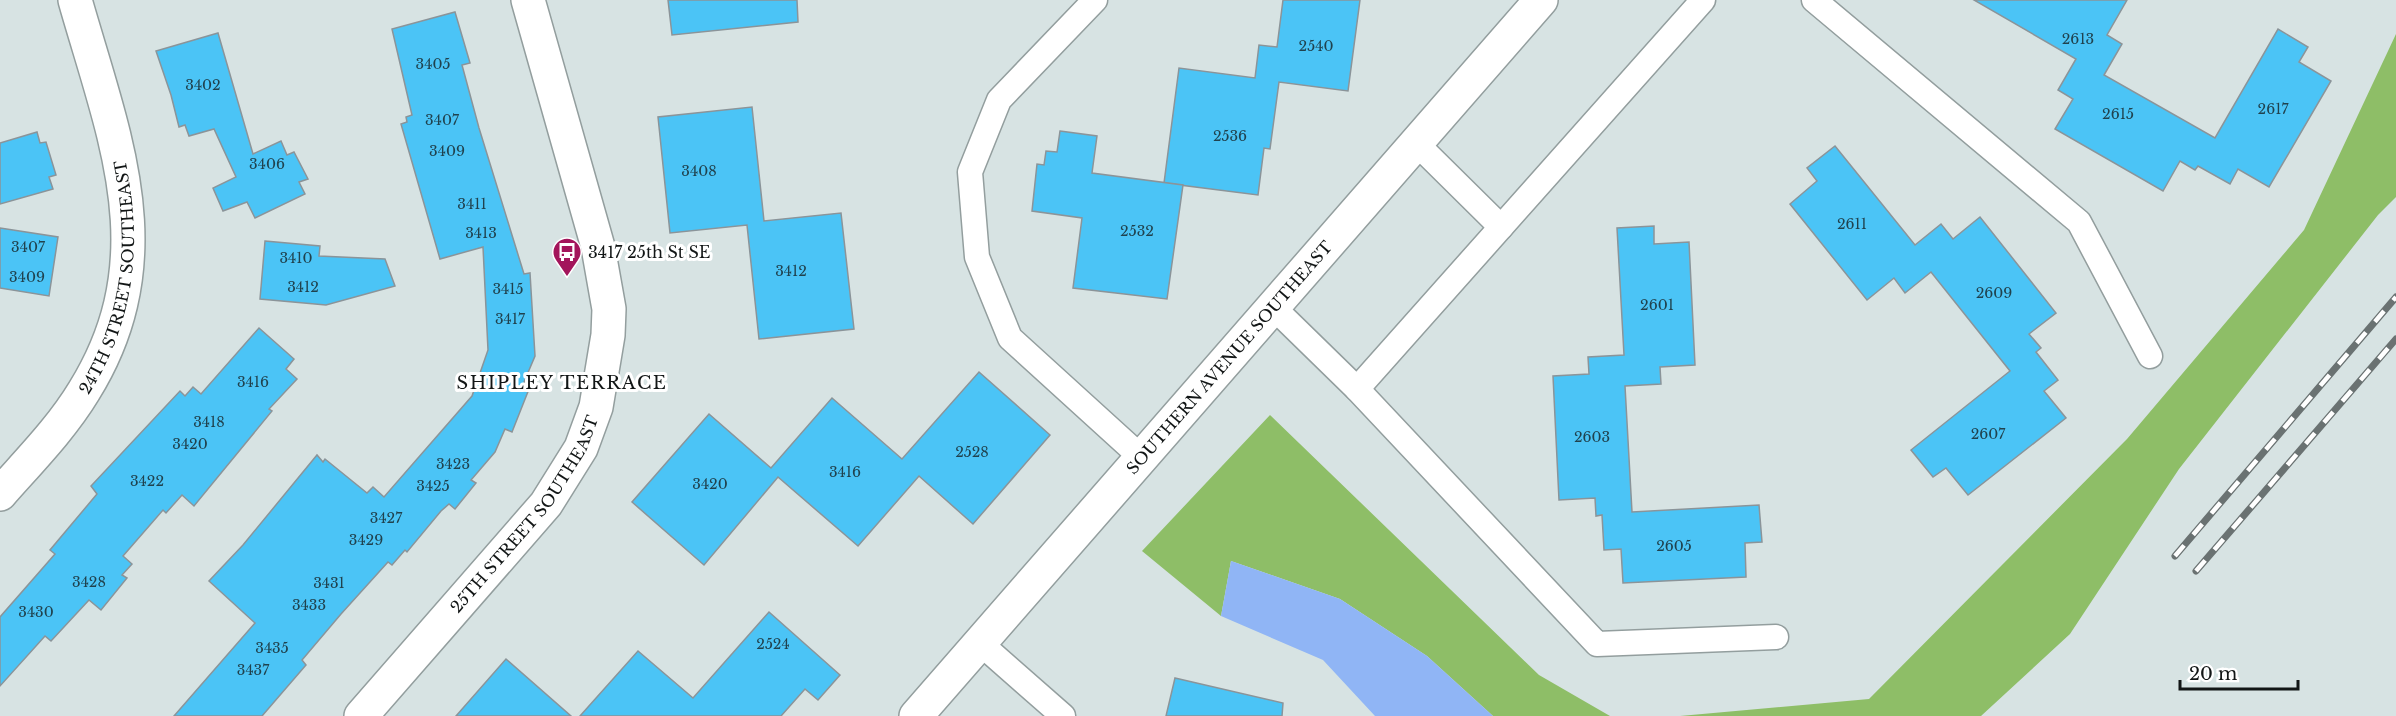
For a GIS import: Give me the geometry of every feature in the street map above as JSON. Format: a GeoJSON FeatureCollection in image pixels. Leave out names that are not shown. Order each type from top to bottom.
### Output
{"type":"FeatureCollection","features":[{"type":"Feature","properties":{"kind":"street","name":"24TH STREET SOUTHEAST"},"geometry":{"type":"LineString","coordinates":[[0,494],[50,436],[83,392],[110,339],[126,280],[128,221],[122,167],[75,0]]}},
{"type":"Feature","properties":{"kind":"street","name":"25TH STREET SOUTHEAST"},"geometry":{"type":"LineString","coordinates":[[361,716],[546,504],[581,448],[596,407],[608,335],[607,288],[598,247],[528,0]]}},
{"type":"Feature","properties":{"kind":"street","name":"SOUTHERN AVENUE SOUTHEAST"},"geometry":{"type":"LineString","coordinates":[[916,716],[1541,0]]}},
{"type":"Feature","properties":{"kind":"lane"},"geometry":{"type":"LineString","coordinates":[[1095,0],[999,100],[970,172],[977,256],[1010,338],[1142,458]]}},
{"type":"Feature","properties":{"kind":"lane"},"geometry":{"type":"LineString","coordinates":[[1357,389],[1703,0]]}},
{"type":"Feature","properties":{"kind":"lane"},"geometry":{"type":"LineString","coordinates":[[1814,0],[2079,222],[2150,356]]}},
{"type":"Feature","properties":{"kind":"lane"},"geometry":{"type":"LineString","coordinates":[[1416,143],[1501,227]]}},
{"type":"Feature","properties":{"kind":"lane"},"geometry":{"type":"LineString","coordinates":[[1273,307],[1357,389],[1597,644],[1776,637]]}},
{"type":"Feature","properties":{"kind":"lane"},"geometry":{"type":"LineString","coordinates":[[980,643],[1064,716]]}},
{"type":"Feature","properties":{"kind":"green space"},"geometry":{"type":"Polygon","coordinates":[[[2396,34],[2396,197],[2378,215],[2179,469],[2070,634],[1981,716],[1680,716],[1869,699],[2127,439],[2304,230],[2396,34]]]}},
{"type":"Feature","properties":{"kind":"green space"},"geometry":{"type":"Polygon","coordinates":[[[1270,415],[1539,675],[1610,716],[1493,716],[1427,656],[1340,599],[1231,561],[1221,616],[1142,551],[1270,415]]]}},
{"type":"Feature","properties":{"kind":"water"},"geometry":{"type":"Polygon","coordinates":[[[1231,561],[1340,599],[1427,656],[1493,716],[1375,716],[1323,660],[1221,616],[1231,561]]]}},
{"type":"Feature","properties":{"kind":"building"},"geometry":{"type":"Polygon","coordinates":[[[668,0],[797,0],[798,22],[672,35],[668,0]]]}},
{"type":"Feature","properties":{"kind":"building"},"geometry":{"type":"Polygon","coordinates":[[[1283,0],[1360,0],[1348,91],[1279,82],[1270,149],[1264,148],[1258,195],[1164,183],[1179,68],[1255,78],[1259,45],[1277,47],[1283,0]]]}},
{"type":"Feature","properties":{"kind":"building"},"geometry":{"type":"Polygon","coordinates":[[[1974,0],[2127,0],[2107,35],[2122,44],[2104,75],[2215,138],[2278,29],[2308,47],[2299,62],[2331,81],[2269,187],[2238,169],[2230,184],[2198,166],[2195,170],[2180,161],[2163,191],[2055,129],[2073,99],[2058,90],[2076,59],[1974,0]]]}},
{"type":"Feature","properties":{"kind":"building"},"geometry":{"type":"Polygon","coordinates":[[[455,12],[470,63],[462,65],[479,128],[524,274],[530,273],[535,356],[524,382],[531,384],[512,432],[505,429],[495,452],[471,480],[476,483],[455,509],[449,504],[441,511],[407,552],[405,550],[392,565],[388,562],[341,614],[302,660],[306,665],[262,716],[174,716],[255,623],[209,581],[243,545],[317,455],[323,462],[325,459],[367,493],[373,487],[384,497],[472,396],[488,350],[483,247],[440,259],[401,124],[407,122],[406,117],[412,115],[392,29],[455,12]]]}},
{"type":"Feature","properties":{"kind":"building"},"geometry":{"type":"Polygon","coordinates":[[[218,33],[253,154],[281,141],[287,155],[294,152],[308,179],[299,182],[305,194],[255,218],[247,202],[223,211],[213,188],[236,177],[214,129],[189,136],[185,125],[179,127],[156,51],[218,33]]]}},
{"type":"Feature","properties":{"kind":"building"},"geometry":{"type":"Polygon","coordinates":[[[752,107],[764,221],[841,213],[854,329],[759,339],[747,225],[670,233],[658,117],[752,107]]]}},
{"type":"Feature","properties":{"kind":"building"},"geometry":{"type":"Polygon","coordinates":[[[1060,131],[1097,136],[1092,173],[1183,185],[1167,299],[1073,288],[1082,218],[1032,211],[1037,164],[1044,165],[1046,151],[1057,152],[1060,131]]]}},
{"type":"Feature","properties":{"kind":"building"},"geometry":{"type":"Polygon","coordinates":[[[37,132],[40,143],[46,142],[56,175],[49,177],[53,189],[0,204],[0,143],[37,132]]]}},
{"type":"Feature","properties":{"kind":"building"},"geometry":{"type":"Polygon","coordinates":[[[1835,146],[1915,245],[1941,224],[1953,239],[1980,217],[2056,313],[2029,334],[2041,348],[2036,352],[2058,380],[2044,391],[2066,418],[1968,495],[1946,468],[1933,477],[1911,450],[2010,371],[1931,272],[1905,293],[1894,278],[1867,300],[1790,204],[1817,181],[1807,168],[1835,146]]]}},
{"type":"Feature","properties":{"kind":"building"},"geometry":{"type":"Polygon","coordinates":[[[1654,226],[1654,244],[1689,242],[1695,365],[1660,367],[1661,384],[1625,386],[1632,512],[1759,505],[1762,542],[1745,543],[1746,577],[1623,583],[1621,549],[1604,550],[1602,515],[1596,516],[1595,498],[1559,500],[1553,376],[1589,374],[1588,357],[1624,355],[1617,228],[1654,226]]]}},
{"type":"Feature","properties":{"kind":"building"},"geometry":{"type":"Polygon","coordinates":[[[0,228],[58,237],[49,296],[0,288],[0,228]]]}},
{"type":"Feature","properties":{"kind":"building"},"geometry":{"type":"Polygon","coordinates":[[[265,241],[320,246],[319,256],[385,259],[395,286],[326,305],[260,299],[265,241]]]}},
{"type":"Feature","properties":{"kind":"building"},"geometry":{"type":"Polygon","coordinates":[[[259,328],[294,359],[286,369],[297,379],[269,409],[272,411],[194,506],[182,495],[166,513],[163,510],[123,556],[132,564],[122,575],[127,578],[101,610],[89,600],[51,641],[45,636],[0,686],[0,617],[55,554],[50,550],[97,494],[91,486],[180,391],[185,396],[193,387],[201,394],[259,328]]]}},
{"type":"Feature","properties":{"kind":"building"},"geometry":{"type":"Polygon","coordinates":[[[979,372],[1050,435],[973,524],[919,476],[858,546],[778,477],[704,565],[632,502],[709,414],[771,468],[832,398],[902,459],[979,372]]]}},
{"type":"Feature","properties":{"kind":"building"},"geometry":{"type":"Polygon","coordinates":[[[769,612],[840,675],[818,700],[805,689],[781,716],[580,716],[638,651],[693,698],[769,612]]]}},
{"type":"Feature","properties":{"kind":"building"},"geometry":{"type":"Polygon","coordinates":[[[506,659],[571,716],[456,716],[506,659]]]}},
{"type":"Feature","properties":{"kind":"building"},"geometry":{"type":"Polygon","coordinates":[[[1175,678],[1283,703],[1282,716],[1166,716],[1175,678]]]}},
{"type":"Feature","properties":{"kind":"railway"},"geometry":{"type":"LineString","coordinates":[[2175,556],[2396,297]]}},
{"type":"Feature","properties":{"kind":"railway"},"geometry":{"type":"LineString","coordinates":[[2196,571],[2396,339]]}},
{"type":"Feature","properties":{"kind":"place","name":"3417 25th St SE"},"geometry":{"type":"Point","coordinates":[567,278]}},
{"type":"Feature","properties":{"kind":"district","name":"SHIPLEY TERRACE"},"geometry":{"type":"Point","coordinates":[562,383]}}]}
